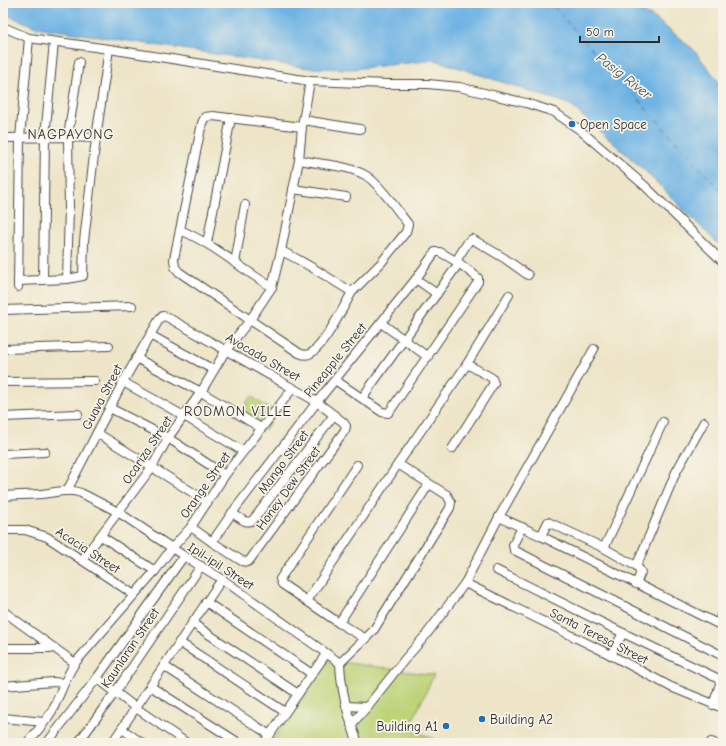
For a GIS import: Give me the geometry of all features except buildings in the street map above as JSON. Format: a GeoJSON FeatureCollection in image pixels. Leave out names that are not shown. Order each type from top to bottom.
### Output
{"type":"FeatureCollection","features":[{"type":"Feature","properties":{"kind":"street"},"geometry":{"type":"LineString","coordinates":[[3,27],[29,38],[109,49],[310,81],[428,84],[459,87],[526,103],[554,112],[580,130],[644,186],[723,262]]}},
{"type":"Feature","properties":{"kind":"street"},"geometry":{"type":"LineString","coordinates":[[29,38],[20,138],[18,284],[83,276],[84,241],[96,138],[109,49]]}},
{"type":"Feature","properties":{"kind":"street"},"geometry":{"type":"LineString","coordinates":[[43,280],[46,137],[54,42]]}},
{"type":"Feature","properties":{"kind":"street"},"geometry":{"type":"LineString","coordinates":[[67,279],[69,208],[68,137],[79,62]]}},
{"type":"Feature","properties":{"kind":"street","name":"Ocariza Street"},"geometry":{"type":"LineString","coordinates":[[82,560],[152,467],[168,438],[201,392],[226,350],[250,320],[272,287],[281,251],[299,160],[302,123],[310,81]]}},
{"type":"Feature","properties":{"kind":"street"},"geometry":{"type":"LineString","coordinates":[[299,160],[351,169],[366,175],[408,224],[406,232],[381,263],[352,292],[321,345],[313,353],[308,355],[299,354],[179,272],[175,267],[174,259],[202,123],[206,117],[213,116],[360,129]]}},
{"type":"Feature","properties":{"kind":"street"},"geometry":{"type":"LineString","coordinates":[[207,243],[231,118]]}},
{"type":"Feature","properties":{"kind":"street"},"geometry":{"type":"LineString","coordinates":[[3,138],[96,138]]}},
{"type":"Feature","properties":{"kind":"street"},"geometry":{"type":"LineString","coordinates":[[293,189],[346,198]]}},
{"type":"Feature","properties":{"kind":"street"},"geometry":{"type":"LineString","coordinates":[[235,263],[245,205]]}},
{"type":"Feature","properties":{"kind":"street"},"geometry":{"type":"LineString","coordinates":[[180,230],[207,243],[272,287]]}},
{"type":"Feature","properties":{"kind":"street"},"geometry":{"type":"LineString","coordinates":[[362,398],[437,294],[469,241],[472,239],[504,258],[528,275]]}},
{"type":"Feature","properties":{"kind":"street"},"geometry":{"type":"LineString","coordinates":[[281,251],[301,260],[352,292]]}},
{"type":"Feature","properties":{"kind":"street","name":"Pineapple Street"},"geometry":{"type":"LineString","coordinates":[[212,542],[232,513],[317,402],[381,323],[435,252],[440,252],[457,262]]}},
{"type":"Feature","properties":{"kind":"street"},"geometry":{"type":"LineString","coordinates":[[335,380],[382,412],[388,413],[393,409],[479,280],[476,275],[457,262]]}},
{"type":"Feature","properties":{"kind":"street"},"geometry":{"type":"LineString","coordinates":[[416,278],[437,294]]}},
{"type":"Feature","properties":{"kind":"street"},"geometry":{"type":"LineString","coordinates":[[308,601],[398,464],[467,364],[509,295]]}},
{"type":"Feature","properties":{"kind":"street"},"geometry":{"type":"LineString","coordinates":[[3,310],[132,306]]}},
{"type":"Feature","properties":{"kind":"street","name":"Guava Street"},"geometry":{"type":"LineString","coordinates":[[67,491],[136,358],[160,318],[163,316]]}},
{"type":"Feature","properties":{"kind":"street","name":"Avocado Street"},"geometry":{"type":"LineString","coordinates":[[163,316],[317,402],[346,426]]}},
{"type":"Feature","properties":{"kind":"street"},"geometry":{"type":"LineString","coordinates":[[381,323],[428,357]]}},
{"type":"Feature","properties":{"kind":"street"},"geometry":{"type":"LineString","coordinates":[[150,336],[214,370]]}},
{"type":"Feature","properties":{"kind":"street"},"geometry":{"type":"LineString","coordinates":[[3,349],[109,346]]}},
{"type":"Feature","properties":{"kind":"street"},"geometry":{"type":"LineString","coordinates":[[351,725],[367,708],[405,659],[426,635],[465,583],[499,516],[594,349]]}},
{"type":"Feature","properties":{"kind":"street"},"geometry":{"type":"LineString","coordinates":[[136,358],[201,392],[261,428]]}},
{"type":"Feature","properties":{"kind":"street"},"geometry":{"type":"LineString","coordinates":[[452,449],[494,383],[491,377],[467,364]]}},
{"type":"Feature","properties":{"kind":"street"},"geometry":{"type":"LineString","coordinates":[[3,382],[95,381]]}},
{"type":"Feature","properties":{"kind":"street"},"geometry":{"type":"LineString","coordinates":[[123,382],[243,451]]}},
{"type":"Feature","properties":{"kind":"street","name":"Orange Street"},"geometry":{"type":"LineString","coordinates":[[27,743],[51,712],[68,672],[191,527],[225,475],[293,388]]}},
{"type":"Feature","properties":{"kind":"street"},"geometry":{"type":"LineString","coordinates":[[110,408],[168,438],[225,475]]}},
{"type":"Feature","properties":{"kind":"street"},"geometry":{"type":"LineString","coordinates":[[3,418],[78,414]]}},
{"type":"Feature","properties":{"kind":"street","name":"Mango Street"},"geometry":{"type":"LineString","coordinates":[[232,513],[246,522],[254,520],[334,415]]}},
{"type":"Feature","properties":{"kind":"street"},"geometry":{"type":"LineString","coordinates":[[604,548],[663,422]]}},
{"type":"Feature","properties":{"kind":"street"},"geometry":{"type":"LineString","coordinates":[[636,565],[640,560],[676,472],[704,422]]}},
{"type":"Feature","properties":{"kind":"street","name":"Honey Dew Street"},"geometry":{"type":"LineString","coordinates":[[212,542],[242,561],[248,562],[345,430],[346,426]]}},
{"type":"Feature","properties":{"kind":"street"},"geometry":{"type":"LineString","coordinates":[[97,433],[208,502]]}},
{"type":"Feature","properties":{"kind":"street"},"geometry":{"type":"LineString","coordinates":[[3,454],[45,452]]}},
{"type":"Feature","properties":{"kind":"street"},"geometry":{"type":"LineString","coordinates":[[358,743],[351,725],[340,681],[340,663],[373,631],[450,508],[451,502],[447,495],[398,464]]}},
{"type":"Feature","properties":{"kind":"street"},"geometry":{"type":"LineString","coordinates":[[357,465],[280,578],[282,584],[339,623],[366,638]]}},
{"type":"Feature","properties":{"kind":"street"},"geometry":{"type":"LineString","coordinates":[[339,623],[429,484]]}},
{"type":"Feature","properties":{"kind":"street","name":"Ipil-ipil Street"},"geometry":{"type":"LineString","coordinates":[[3,496],[67,491],[82,493],[118,512],[184,556],[222,579],[340,663]]}},
{"type":"Feature","properties":{"kind":"street"},"geometry":{"type":"LineString","coordinates":[[499,516],[720,626],[723,611]]}},
{"type":"Feature","properties":{"kind":"street"},"geometry":{"type":"LineString","coordinates":[[541,536],[548,522],[604,548],[636,565],[641,572],[636,584]]}},
{"type":"Feature","properties":{"kind":"street"},"geometry":{"type":"LineString","coordinates":[[191,527],[212,542]]}},
{"type":"Feature","properties":{"kind":"street"},"geometry":{"type":"LineString","coordinates":[[522,527],[513,545],[514,550],[723,656]]}},
{"type":"Feature","properties":{"kind":"street","name":"Acacia Street"},"geometry":{"type":"LineString","coordinates":[[3,530],[26,530],[47,537],[133,594]]}},
{"type":"Feature","properties":{"kind":"street"},"geometry":{"type":"LineString","coordinates":[[101,536],[155,570]]}},
{"type":"Feature","properties":{"kind":"street"},"geometry":{"type":"LineString","coordinates":[[47,743],[97,678],[184,556]]}},
{"type":"Feature","properties":{"kind":"street","name":"Kaunlaran Street"},"geometry":{"type":"LineString","coordinates":[[78,743],[116,692],[201,566]]}},
{"type":"Feature","properties":{"kind":"street"},"geometry":{"type":"LineString","coordinates":[[496,570],[717,678],[720,684],[713,705]]}},
{"type":"Feature","properties":{"kind":"street"},"geometry":{"type":"LineString","coordinates":[[112,743],[222,579]]}},
{"type":"Feature","properties":{"kind":"street","name":"Santa Teresa Street"},"geometry":{"type":"LineString","coordinates":[[465,583],[611,655],[671,687],[723,708]]}},
{"type":"Feature","properties":{"kind":"street"},"geometry":{"type":"LineString","coordinates":[[206,602],[312,674]]}},
{"type":"Feature","properties":{"kind":"street"},"geometry":{"type":"LineString","coordinates":[[3,611],[75,663]]}},
{"type":"Feature","properties":{"kind":"street"},"geometry":{"type":"LineString","coordinates":[[192,623],[298,694]]}},
{"type":"Feature","properties":{"kind":"street"},"geometry":{"type":"LineString","coordinates":[[611,655],[623,633]]}},
{"type":"Feature","properties":{"kind":"street"},"geometry":{"type":"LineString","coordinates":[[179,642],[285,712]]}},
{"type":"Feature","properties":{"kind":"street"},"geometry":{"type":"LineString","coordinates":[[3,648],[54,648]]}},
{"type":"Feature","properties":{"kind":"street"},"geometry":{"type":"LineString","coordinates":[[264,743],[326,654]]}},
{"type":"Feature","properties":{"kind":"street"},"geometry":{"type":"LineString","coordinates":[[164,666],[270,735]]}},
{"type":"Feature","properties":{"kind":"street"},"geometry":{"type":"LineString","coordinates":[[97,678],[136,708],[187,743]]}},
{"type":"Feature","properties":{"kind":"street"},"geometry":{"type":"LineString","coordinates":[[3,686],[53,682],[64,683]]}},
{"type":"Feature","properties":{"kind":"street"},"geometry":{"type":"LineString","coordinates":[[150,686],[239,743]]}},
{"type":"Feature","properties":{"kind":"street"},"geometry":{"type":"LineString","coordinates":[[346,706],[367,708]]}},
{"type":"Feature","properties":{"kind":"street"},"geometry":{"type":"LineString","coordinates":[[3,718],[44,722]]}},
{"type":"Feature","properties":{"kind":"street"},"geometry":{"type":"LineString","coordinates":[[122,729],[142,743]]}},
{"type":"Feature","properties":{"kind":"green space"},"geometry":{"type":"Polygon","coordinates":[[[251,396],[276,413],[265,430],[240,413],[251,396]]]}},
{"type":"Feature","properties":{"kind":"green space"},"geometry":{"type":"Polygon","coordinates":[[[328,660],[434,675],[409,728],[443,743],[271,743],[328,660]]]}},
{"type":"Feature","properties":{"kind":"water","name":"Pasig River"},"geometry":{"type":"Polygon","coordinates":[[[3,3],[625,3],[653,17],[693,49],[719,82],[716,90],[723,98],[723,249],[644,170],[569,104],[435,60],[352,69],[308,68],[36,27],[3,13],[3,3]]]}},
{"type":"Feature","properties":{"kind":"ferry route"},"geometry":{"type":"LineString","coordinates":[[546,3],[551,4],[723,193]]}},
{"type":"Feature","properties":{"kind":"place","name":"Open Space"},"geometry":{"type":"Point","coordinates":[572,124]}},
{"type":"Feature","properties":{"kind":"place","name":"Building A2"},"geometry":{"type":"Point","coordinates":[482,719]}},
{"type":"Feature","properties":{"kind":"place","name":"Building A1"},"geometry":{"type":"Point","coordinates":[446,726]}},
{"type":"Feature","properties":{"kind":"district","name":"NAGPAYONG"},"geometry":{"type":"Point","coordinates":[71,134]}},
{"type":"Feature","properties":{"kind":"district","name":"RODMON VILLE"},"geometry":{"type":"Point","coordinates":[238,411]}}]}
